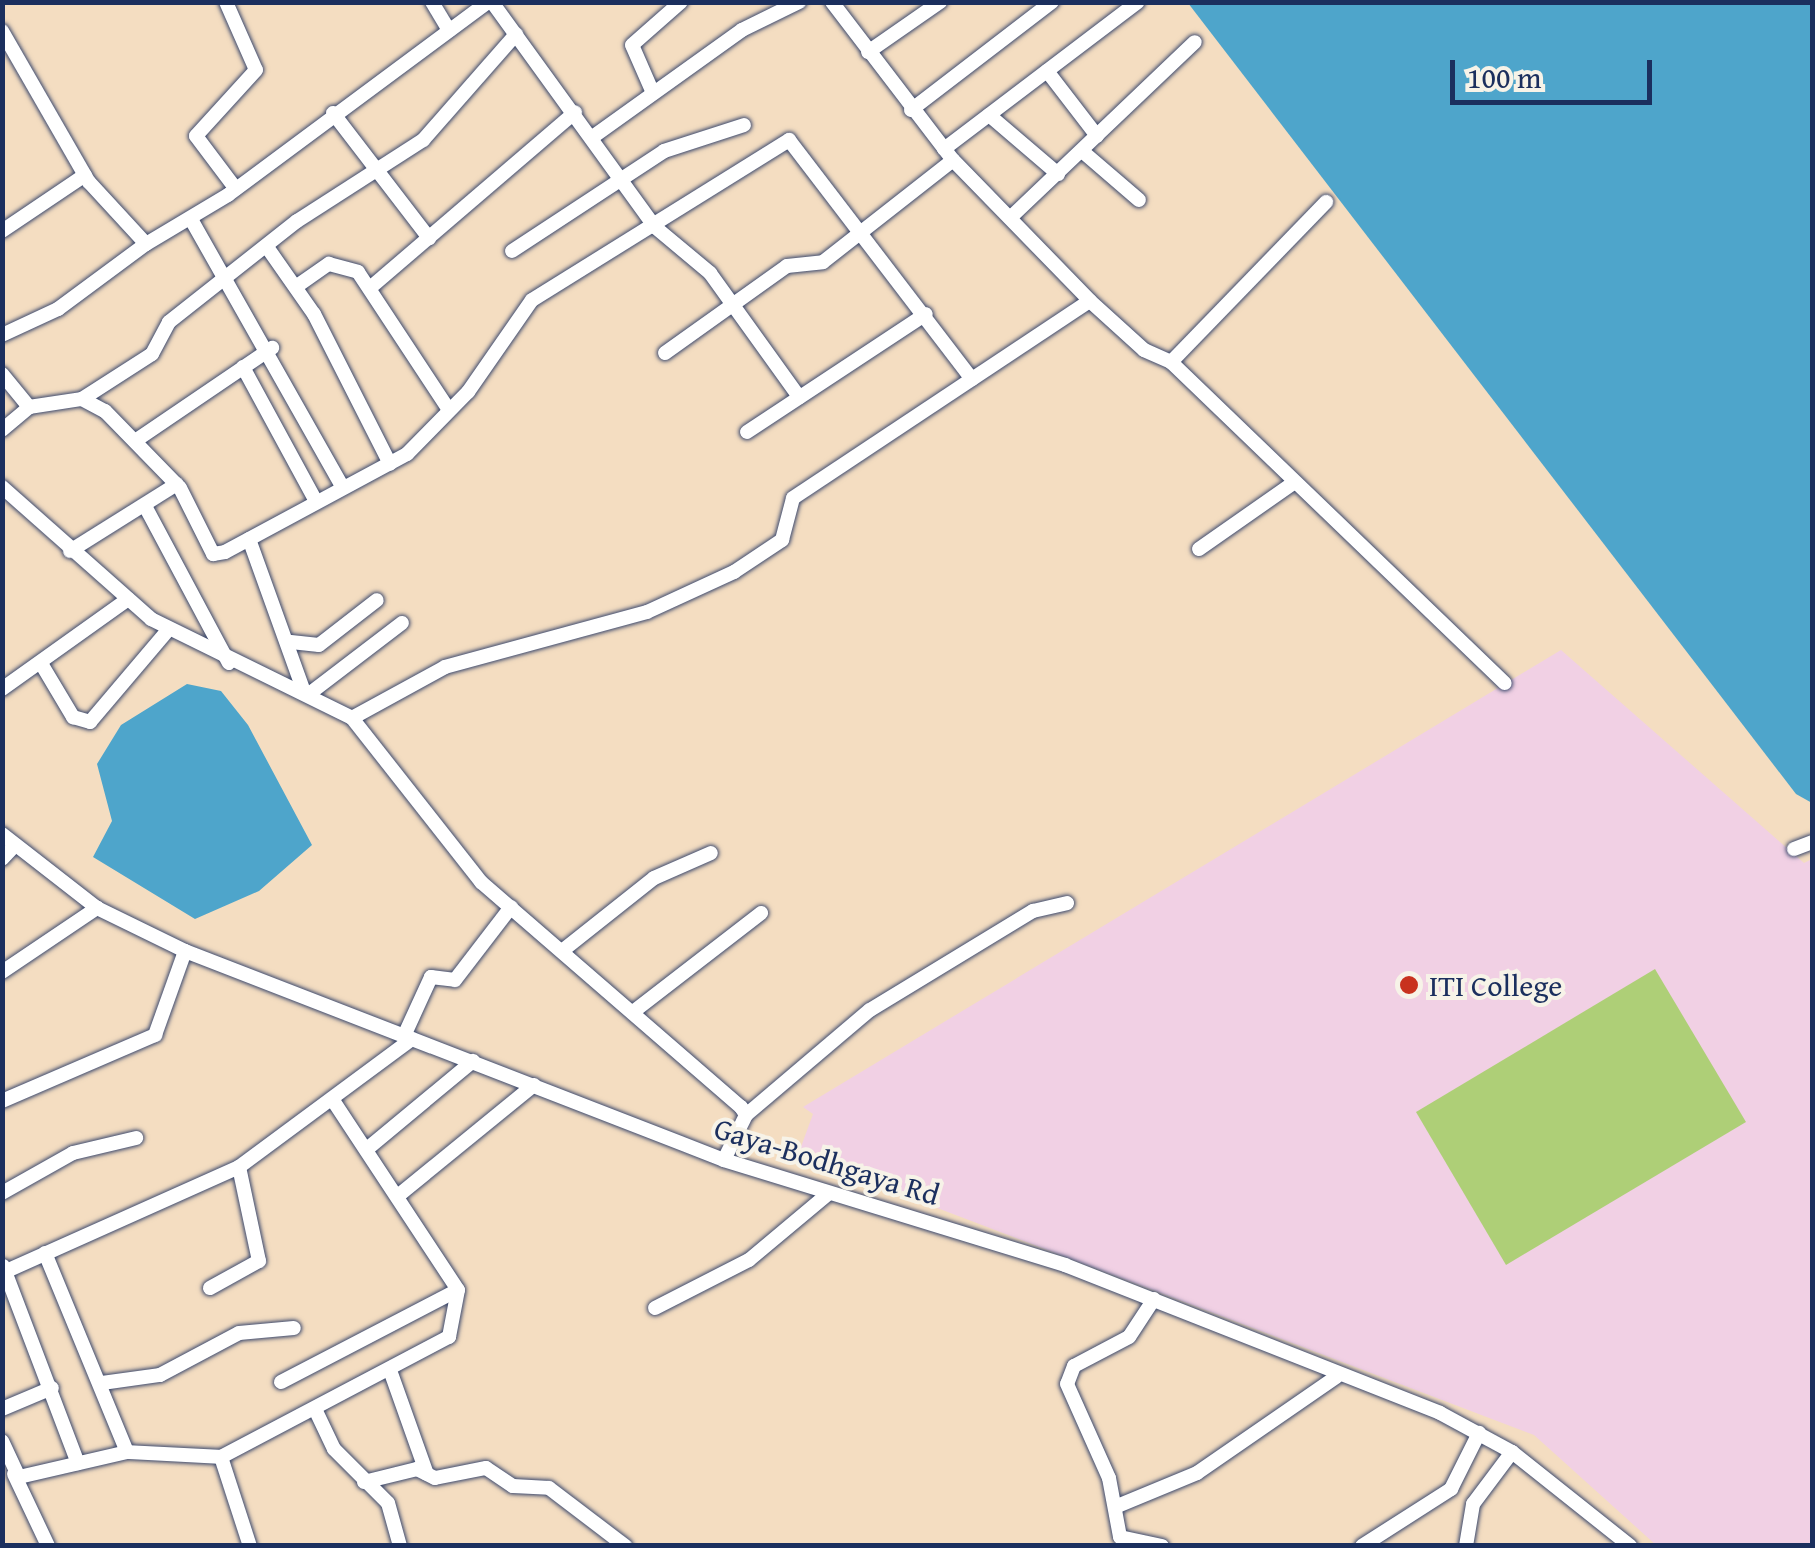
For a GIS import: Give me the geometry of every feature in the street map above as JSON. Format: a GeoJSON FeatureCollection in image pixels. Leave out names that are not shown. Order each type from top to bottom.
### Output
{"type":"FeatureCollection","features":[{"type":"Feature","properties":{"kind":"street"},"geometry":{"type":"LineString","coordinates":[[226,2],[256,70],[196,136],[236,189]]}},
{"type":"Feature","properties":{"kind":"street"},"geometry":{"type":"LineString","coordinates":[[432,2],[449,30]]}},
{"type":"Feature","properties":{"kind":"street"},"geometry":{"type":"LineString","coordinates":[[2,335],[58,308],[146,244],[192,221],[332,113],[490,2],[594,136],[655,227],[734,306],[800,398]]}},
{"type":"Feature","properties":{"kind":"street"},"geometry":{"type":"LineString","coordinates":[[654,93],[632,45],[680,2]]}},
{"type":"Feature","properties":{"kind":"street"},"geometry":{"type":"LineString","coordinates":[[594,136],[742,30],[799,2]]}},
{"type":"Feature","properties":{"kind":"street"},"geometry":{"type":"LineString","coordinates":[[868,52],[940,2]]}},
{"type":"Feature","properties":{"kind":"street"},"geometry":{"type":"LineString","coordinates":[[911,110],[1052,2]]}},
{"type":"Feature","properties":{"kind":"street"},"geometry":{"type":"LineString","coordinates":[[666,353],[788,266],[823,262],[989,115],[1138,2]]}},
{"type":"Feature","properties":{"kind":"street"},"geometry":{"type":"LineString","coordinates":[[833,3],[948,155],[1090,301],[1144,350],[1171,362],[1292,484],[1505,683]]}},
{"type":"Feature","properties":{"kind":"street"},"geometry":{"type":"LineString","coordinates":[[2,31],[8,56],[85,175],[146,244]]}},
{"type":"Feature","properties":{"kind":"street"},"geometry":{"type":"LineString","coordinates":[[2,430],[29,407],[82,398],[152,354],[169,322],[229,281],[267,246],[440,124],[516,34]]}},
{"type":"Feature","properties":{"kind":"street"},"geometry":{"type":"LineString","coordinates":[[1010,218],[1195,42]]}},
{"type":"Feature","properties":{"kind":"street"},"geometry":{"type":"LineString","coordinates":[[1047,71],[1097,136]]}},
{"type":"Feature","properties":{"kind":"street"},"geometry":{"type":"LineString","coordinates":[[370,288],[575,112]]}},
{"type":"Feature","properties":{"kind":"street"},"geometry":{"type":"LineString","coordinates":[[332,113],[380,168],[429,238]]}},
{"type":"Feature","properties":{"kind":"street"},"geometry":{"type":"LineString","coordinates":[[989,115],[1058,174]]}},
{"type":"Feature","properties":{"kind":"street"},"geometry":{"type":"LineString","coordinates":[[512,251],[664,151],[744,125]]}},
{"type":"Feature","properties":{"kind":"street"},"geometry":{"type":"LineString","coordinates":[[82,398],[135,441],[177,484],[213,554],[248,540],[314,498],[390,464],[450,410],[532,300],[655,227],[789,140],[865,228],[972,378]]}},
{"type":"Feature","properties":{"kind":"street"},"geometry":{"type":"LineString","coordinates":[[1082,150],[1139,200]]}},
{"type":"Feature","properties":{"kind":"street"},"geometry":{"type":"LineString","coordinates":[[2,231],[85,175]]}},
{"type":"Feature","properties":{"kind":"street"},"geometry":{"type":"LineString","coordinates":[[1171,362],[1326,202]]}},
{"type":"Feature","properties":{"kind":"street"},"geometry":{"type":"LineString","coordinates":[[192,221],[272,348],[342,486]]}},
{"type":"Feature","properties":{"kind":"street"},"geometry":{"type":"LineString","coordinates":[[267,246],[297,286],[390,464]]}},
{"type":"Feature","properties":{"kind":"street"},"geometry":{"type":"LineString","coordinates":[[297,286],[340,262],[370,288],[450,410]]}},
{"type":"Feature","properties":{"kind":"street"},"geometry":{"type":"LineString","coordinates":[[352,718],[467,659],[647,612],[734,572],[782,540],[792,498],[1090,301]]}},
{"type":"Feature","properties":{"kind":"street"},"geometry":{"type":"LineString","coordinates":[[747,432],[926,314]]}},
{"type":"Feature","properties":{"kind":"street"},"geometry":{"type":"LineString","coordinates":[[135,441],[272,348]]}},
{"type":"Feature","properties":{"kind":"street"},"geometry":{"type":"LineString","coordinates":[[243,368],[314,498]]}},
{"type":"Feature","properties":{"kind":"street"},"geometry":{"type":"LineString","coordinates":[[2,374],[29,407]]}},
{"type":"Feature","properties":{"kind":"street"},"geometry":{"type":"LineString","coordinates":[[70,551],[177,484]]}},
{"type":"Feature","properties":{"kind":"street"},"geometry":{"type":"LineString","coordinates":[[1200,550],[1292,484]]}},
{"type":"Feature","properties":{"kind":"street"},"geometry":{"type":"LineString","coordinates":[[2,487],[70,551],[169,629],[229,663],[306,693],[352,718],[464,864],[746,1115]]}},
{"type":"Feature","properties":{"kind":"street"},"geometry":{"type":"LineString","coordinates":[[145,506],[229,663]]}},
{"type":"Feature","properties":{"kind":"street"},"geometry":{"type":"LineString","coordinates":[[248,540],[291,642],[306,693]]}},
{"type":"Feature","properties":{"kind":"street"},"geometry":{"type":"LineString","coordinates":[[2,690],[128,599]]}},
{"type":"Feature","properties":{"kind":"street"},"geometry":{"type":"LineString","coordinates":[[291,642],[319,644],[377,600]]}},
{"type":"Feature","properties":{"kind":"street"},"geometry":{"type":"LineString","coordinates":[[306,693],[402,622]]}},
{"type":"Feature","properties":{"kind":"street"},"geometry":{"type":"LineString","coordinates":[[42,664],[72,717],[90,722],[169,629]]}},
{"type":"Feature","properties":{"kind":"street","name":"Gaya-Bodhgaya Rd"},"geometry":{"type":"LineString","coordinates":[[2,834],[97,908],[185,951],[724,1160],[1154,1299],[1479,1433],[1512,1452],[1630,1546]]}},
{"type":"Feature","properties":{"kind":"street"},"geometry":{"type":"LineString","coordinates":[[1794,849],[1812,842]]}},
{"type":"Feature","properties":{"kind":"street"},"geometry":{"type":"LineString","coordinates":[[2,858],[15,846]]}},
{"type":"Feature","properties":{"kind":"street"},"geometry":{"type":"LineString","coordinates":[[562,952],[654,878],[711,853]]}},
{"type":"Feature","properties":{"kind":"street"},"geometry":{"type":"LineString","coordinates":[[724,1160],[746,1115],[870,1010],[1033,911],[1067,902]]}},
{"type":"Feature","properties":{"kind":"street"},"geometry":{"type":"LineString","coordinates":[[2,972],[97,908]]}},
{"type":"Feature","properties":{"kind":"street"},"geometry":{"type":"LineString","coordinates":[[78,1463],[52,1388],[9,1297],[4,1270],[239,1167],[334,1102],[408,1037],[430,978],[455,980],[511,908]]}},
{"type":"Feature","properties":{"kind":"street"},"geometry":{"type":"LineString","coordinates":[[632,1012],[761,913]]}},
{"type":"Feature","properties":{"kind":"street"},"geometry":{"type":"LineString","coordinates":[[2,1101],[155,1035],[185,951]]}},
{"type":"Feature","properties":{"kind":"street"},"geometry":{"type":"LineString","coordinates":[[367,1149],[473,1061]]}},
{"type":"Feature","properties":{"kind":"street"},"geometry":{"type":"LineString","coordinates":[[398,1195],[534,1085]]}},
{"type":"Feature","properties":{"kind":"street"},"geometry":{"type":"LineString","coordinates":[[14,1472],[27,1478],[127,1452],[222,1457],[391,1373],[449,1338],[458,1290],[334,1102]]}},
{"type":"Feature","properties":{"kind":"street"},"geometry":{"type":"LineString","coordinates":[[2,1193],[73,1153],[136,1138]]}},
{"type":"Feature","properties":{"kind":"street"},"geometry":{"type":"LineString","coordinates":[[210,1288],[259,1261],[239,1167]]}},
{"type":"Feature","properties":{"kind":"street"},"geometry":{"type":"LineString","coordinates":[[655,1308],[749,1260],[828,1194]]}},
{"type":"Feature","properties":{"kind":"street"},"geometry":{"type":"LineString","coordinates":[[45,1254],[102,1382],[127,1452]]}},
{"type":"Feature","properties":{"kind":"street"},"geometry":{"type":"LineString","coordinates":[[281,1382],[458,1290]]}},
{"type":"Feature","properties":{"kind":"street"},"geometry":{"type":"LineString","coordinates":[[1154,1299],[1129,1337],[1074,1366],[1067,1384],[1129,1545],[1162,1546]]}},
{"type":"Feature","properties":{"kind":"street"},"geometry":{"type":"LineString","coordinates":[[102,1382],[160,1375],[239,1334],[294,1328]]}},
{"type":"Feature","properties":{"kind":"street"},"geometry":{"type":"LineString","coordinates":[[391,1373],[427,1474]]}},
{"type":"Feature","properties":{"kind":"street"},"geometry":{"type":"LineString","coordinates":[[1115,1507],[1197,1473],[1336,1377]]}},
{"type":"Feature","properties":{"kind":"street"},"geometry":{"type":"LineString","coordinates":[[2,1409],[52,1388]]}},
{"type":"Feature","properties":{"kind":"street"},"geometry":{"type":"LineString","coordinates":[[314,1409],[364,1482],[388,1503],[400,1546]]}},
{"type":"Feature","properties":{"kind":"street"},"geometry":{"type":"LineString","coordinates":[[1362,1546],[1450,1489],[1479,1433]]}},
{"type":"Feature","properties":{"kind":"street"},"geometry":{"type":"LineString","coordinates":[[2,1441],[48,1546]]}},
{"type":"Feature","properties":{"kind":"street"},"geometry":{"type":"LineString","coordinates":[[1466,1546],[1470,1510],[1512,1452]]}},
{"type":"Feature","properties":{"kind":"street"},"geometry":{"type":"LineString","coordinates":[[222,1457],[250,1546]]}},
{"type":"Feature","properties":{"kind":"street"},"geometry":{"type":"LineString","coordinates":[[364,1482],[486,1468],[513,1486],[541,1485],[624,1546]]}},
{"type":"Feature","properties":{"kind":"shaded area","name":"ITI College"},"geometry":{"type":"Polygon","coordinates":[[[1561,650],[1804,863],[1812,859],[1812,1545],[1656,1545],[1534,1435],[798,1155],[813,1114],[803,1107],[1561,650]]]}},
{"type":"Feature","properties":{"kind":"green space"},"geometry":{"type":"Polygon","coordinates":[[[1655,969],[1746,1122],[1506,1265],[1416,1112],[1655,969]]]}},
{"type":"Feature","properties":{"kind":"water"},"geometry":{"type":"Polygon","coordinates":[[[1188,3],[1812,3],[1812,803],[1796,794],[1188,3]]]}},
{"type":"Feature","properties":{"kind":"water"},"geometry":{"type":"Polygon","coordinates":[[[187,684],[221,691],[248,725],[312,845],[259,891],[195,919],[93,857],[112,821],[97,764],[121,725],[187,684]]]}},
{"type":"Feature","properties":{"kind":"place","name":"ITI College"},"geometry":{"type":"Point","coordinates":[1409,985]}}]}
